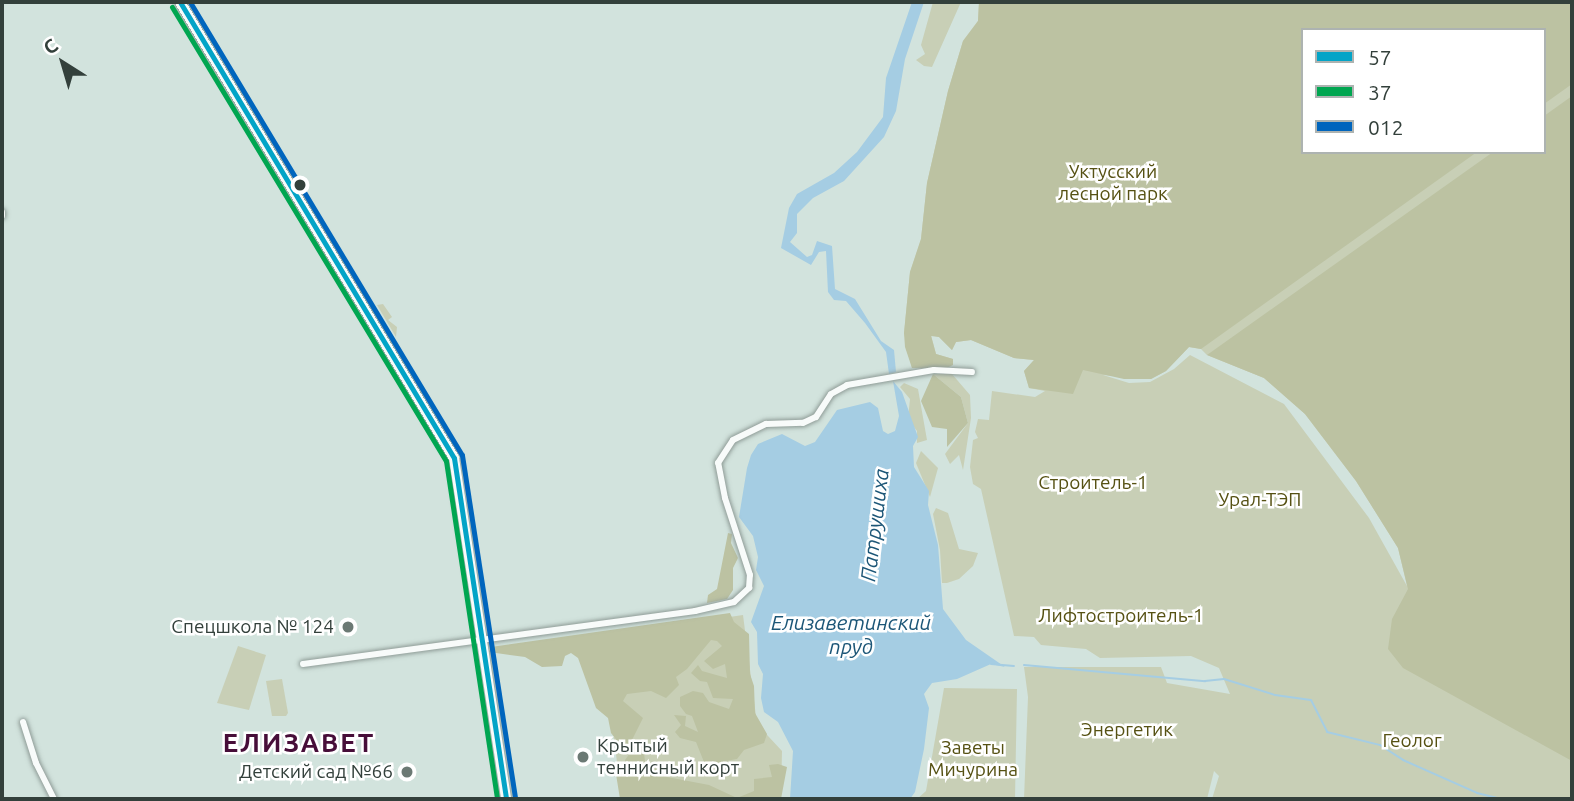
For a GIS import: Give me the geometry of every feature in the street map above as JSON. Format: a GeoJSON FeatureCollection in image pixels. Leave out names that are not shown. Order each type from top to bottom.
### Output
{"type":"FeatureCollection","features":[{"type":"Feature","properties":{"kind":"main road"},"geometry":{"type":"LineString","coordinates":[[180,2],[454,458],[461,488],[506,799]]}},
{"type":"Feature","properties":{"kind":"street"},"geometry":{"type":"LineString","coordinates":[[303,664],[695,611],[734,602],[749,588],[750,575],[725,498],[718,463],[733,440],[766,424],[803,424],[816,417],[831,394],[847,386],[934,370],[972,372]]}},
{"type":"Feature","properties":{"kind":"street"},"geometry":{"type":"LineString","coordinates":[[23,722],[36,763],[54,799]]}},
{"type":"Feature","properties":{"kind":"green space"},"geometry":{"type":"Polygon","coordinates":[[[933,2],[961,2],[932,67],[924,66],[916,60],[925,54],[921,45],[933,2]]]}},
{"type":"Feature","properties":{"kind":"green space","name":"Уктусский лесной парк"},"geometry":{"type":"Polygon","coordinates":[[[979,2],[1572,2],[1572,799],[1212,799],[1219,776],[1214,771],[1207,799],[1024,799],[1028,697],[1024,667],[1161,667],[1167,683],[1230,694],[1219,668],[1191,656],[1100,658],[1086,649],[1041,645],[1034,637],[1014,636],[981,489],[973,484],[970,467],[973,440],[978,438],[975,432],[978,419],[989,420],[992,391],[1035,397],[1045,391],[1029,388],[1024,371],[1034,360],[1014,358],[971,340],[956,342],[952,350],[939,337],[931,335],[936,354],[953,359],[953,365],[912,368],[904,333],[910,272],[921,239],[927,183],[948,91],[963,41],[978,21],[979,2]],[[1189,347],[1166,371],[1151,379],[1103,375],[1129,383],[1150,382],[1174,369],[1190,355],[1284,404],[1369,518],[1407,586],[1398,548],[1356,481],[1305,414],[1264,378],[1207,355],[1201,349],[1189,347]]]}},
{"type":"Feature","properties":{"kind":"green space"},"geometry":{"type":"Polygon","coordinates":[[[979,2],[1572,2],[1572,84],[1546,103],[1546,28],[1301,28],[1301,154],[1474,154],[1201,349],[1189,347],[1166,371],[1151,379],[1124,379],[1083,370],[1073,394],[1029,388],[1024,371],[1034,360],[1014,358],[971,340],[956,342],[952,350],[939,337],[931,336],[936,354],[953,359],[953,365],[945,369],[912,368],[905,347],[910,272],[921,239],[927,183],[948,91],[963,41],[978,21],[979,2]]]}},
{"type":"Feature","properties":{"kind":"green space"},"geometry":{"type":"Polygon","coordinates":[[[1572,96],[1572,761],[1403,668],[1388,649],[1392,619],[1408,589],[1398,548],[1356,481],[1305,414],[1264,378],[1207,355],[1490,154],[1546,154],[1546,115],[1572,96]]]}},
{"type":"Feature","properties":{"kind":"green space"},"geometry":{"type":"Polygon","coordinates":[[[383,304],[392,317],[388,320],[397,327],[396,337],[377,305],[383,304]]]}},
{"type":"Feature","properties":{"kind":"green space"},"geometry":{"type":"Polygon","coordinates":[[[933,374],[952,374],[970,395],[971,418],[963,470],[959,455],[950,464],[945,454],[968,423],[961,397],[933,374]]]}},
{"type":"Feature","properties":{"kind":"green space"},"geometry":{"type":"Polygon","coordinates":[[[933,374],[961,397],[968,423],[947,447],[947,429],[932,427],[921,401],[933,374]]]}},
{"type":"Feature","properties":{"kind":"green space"},"geometry":{"type":"Polygon","coordinates":[[[904,383],[918,389],[927,440],[917,443],[917,431],[908,419],[910,399],[900,387],[904,383]]]}},
{"type":"Feature","properties":{"kind":"green space"},"geometry":{"type":"Polygon","coordinates":[[[921,451],[938,468],[930,497],[916,463],[921,451]]]}},
{"type":"Feature","properties":{"kind":"green space"},"geometry":{"type":"Polygon","coordinates":[[[936,508],[948,513],[959,549],[978,553],[973,566],[959,579],[947,583],[942,583],[940,550],[933,514],[936,508]]]}},
{"type":"Feature","properties":{"kind":"green space"},"geometry":{"type":"Polygon","coordinates":[[[728,533],[732,534],[731,543],[738,558],[733,568],[733,590],[727,599],[707,603],[708,595],[717,589],[728,533]]]}},
{"type":"Feature","properties":{"kind":"green space"},"geometry":{"type":"Polygon","coordinates":[[[730,613],[734,622],[749,634],[755,713],[767,734],[764,743],[744,750],[737,759],[726,761],[715,770],[704,762],[696,742],[680,738],[675,732],[681,725],[674,715],[686,716],[685,726],[698,732],[692,716],[686,714],[680,706],[680,697],[693,691],[703,693],[709,702],[729,709],[733,699],[713,698],[707,682],[700,681],[691,673],[698,665],[702,671],[727,678],[725,664],[713,669],[704,661],[722,646],[717,641],[711,640],[687,669],[676,677],[679,685],[666,698],[651,691],[627,694],[623,701],[643,718],[629,746],[619,743],[611,733],[608,718],[596,708],[578,658],[571,653],[565,656],[562,666],[542,667],[525,657],[489,652],[491,647],[730,613]]]}},
{"type":"Feature","properties":{"kind":"green space"},"geometry":{"type":"Polygon","coordinates":[[[743,615],[757,724],[782,751],[781,799],[622,799],[600,636],[743,615]]]}},
{"type":"Feature","properties":{"kind":"green space"},"geometry":{"type":"Polygon","coordinates":[[[238,646],[266,655],[249,710],[217,703],[238,646]]]}},
{"type":"Feature","properties":{"kind":"green space"},"geometry":{"type":"Polygon","coordinates":[[[282,679],[288,713],[286,716],[272,716],[266,681],[282,679]]]}},
{"type":"Feature","properties":{"kind":"green space","name":"Заветы Мичурина"},"geometry":{"type":"Polygon","coordinates":[[[944,688],[1017,689],[1015,799],[917,799],[926,791],[944,688]]]}},
{"type":"Feature","properties":{"kind":"green space"},"geometry":{"type":"Polygon","coordinates":[[[637,743],[643,745],[645,761],[667,777],[709,785],[737,798],[754,791],[754,779],[772,777],[769,765],[787,767],[781,799],[620,799],[615,768],[625,768],[625,760],[637,743]]]}},
{"type":"Feature","properties":{"kind":"water"},"geometry":{"type":"Polygon","coordinates":[[[912,2],[924,2],[905,59],[896,111],[884,137],[844,181],[813,198],[797,214],[797,233],[790,242],[807,257],[812,255],[817,241],[832,246],[835,289],[855,299],[881,341],[894,350],[896,372],[889,374],[886,352],[865,323],[846,301],[834,300],[828,292],[826,251],[819,252],[811,265],[781,248],[789,208],[797,194],[834,173],[857,152],[883,117],[886,78],[912,2]]]}},
{"type":"Feature","properties":{"kind":"water","name":"Елизаветинский пруд"},"geometry":{"type":"Polygon","coordinates":[[[893,381],[902,392],[918,437],[913,446],[914,467],[929,491],[928,505],[938,545],[943,609],[966,640],[1005,667],[991,664],[957,679],[932,683],[924,694],[929,708],[924,749],[915,792],[910,799],[790,799],[793,751],[778,722],[764,712],[761,698],[763,674],[758,664],[757,632],[751,622],[764,586],[756,570],[758,557],[753,536],[739,517],[747,468],[758,444],[782,434],[805,446],[815,442],[837,410],[870,402],[878,408],[883,431],[888,434],[895,431],[899,416],[893,381]]]}},
{"type":"Feature","properties":{"kind":"waterway"},"geometry":{"type":"LineString","coordinates":[[991,664],[1014,666]]}},
{"type":"Feature","properties":{"kind":"waterway"},"geometry":{"type":"LineString","coordinates":[[1024,665],[1205,681],[1224,679],[1275,695],[1311,700],[1327,732],[1380,745],[1403,760],[1477,793],[1501,799]]}},
{"type":"Feature","properties":{"kind":"transit line","name":"57"},"geometry":{"type":"LineString","coordinates":[[180,2],[454,458],[506,799]]}},
{"type":"Feature","properties":{"kind":"transit line","name":"012"},"geometry":{"type":"LineString","coordinates":[[190,2],[462,455],[515,798]]}},
{"type":"Feature","properties":{"kind":"transit line","name":"37"},"geometry":{"type":"LineString","coordinates":[[172,7],[446,461],[497,799]]}},
{"type":"Feature","properties":{"kind":"place","name":"Спецшкола № 124"},"geometry":{"type":"Point","coordinates":[348,627]}},
{"type":"Feature","properties":{"kind":"place","name":"Крытый теннисный корт"},"geometry":{"type":"Point","coordinates":[583,757]}},
{"type":"Feature","properties":{"kind":"place","name":"Детский сад №66"},"geometry":{"type":"Point","coordinates":[407,772]}},
{"type":"Feature","properties":{"kind":"district","name":"ЕЛИЗАВЕТ"},"geometry":{"type":"Point","coordinates":[299,743]}},
{"type":"Feature","properties":{"kind":"park label","name":"Строитель-1"},"geometry":{"type":"Point","coordinates":[1093,483]}},
{"type":"Feature","properties":{"kind":"park label","name":"Урал-ТЭП"},"geometry":{"type":"Point","coordinates":[1260,500]}},
{"type":"Feature","properties":{"kind":"park label","name":"Лифтостроитель-1"},"geometry":{"type":"Point","coordinates":[1121,616]}},
{"type":"Feature","properties":{"kind":"park label","name":"Энергетик"},"geometry":{"type":"Point","coordinates":[1127,730]}},
{"type":"Feature","properties":{"kind":"park label","name":"Геолог"},"geometry":{"type":"Point","coordinates":[1412,741]}},
{"type":"Feature","properties":{"kind":"water label","name":"Патрушиха"},"geometry":{"type":"Point","coordinates":[874,525]}}]}
